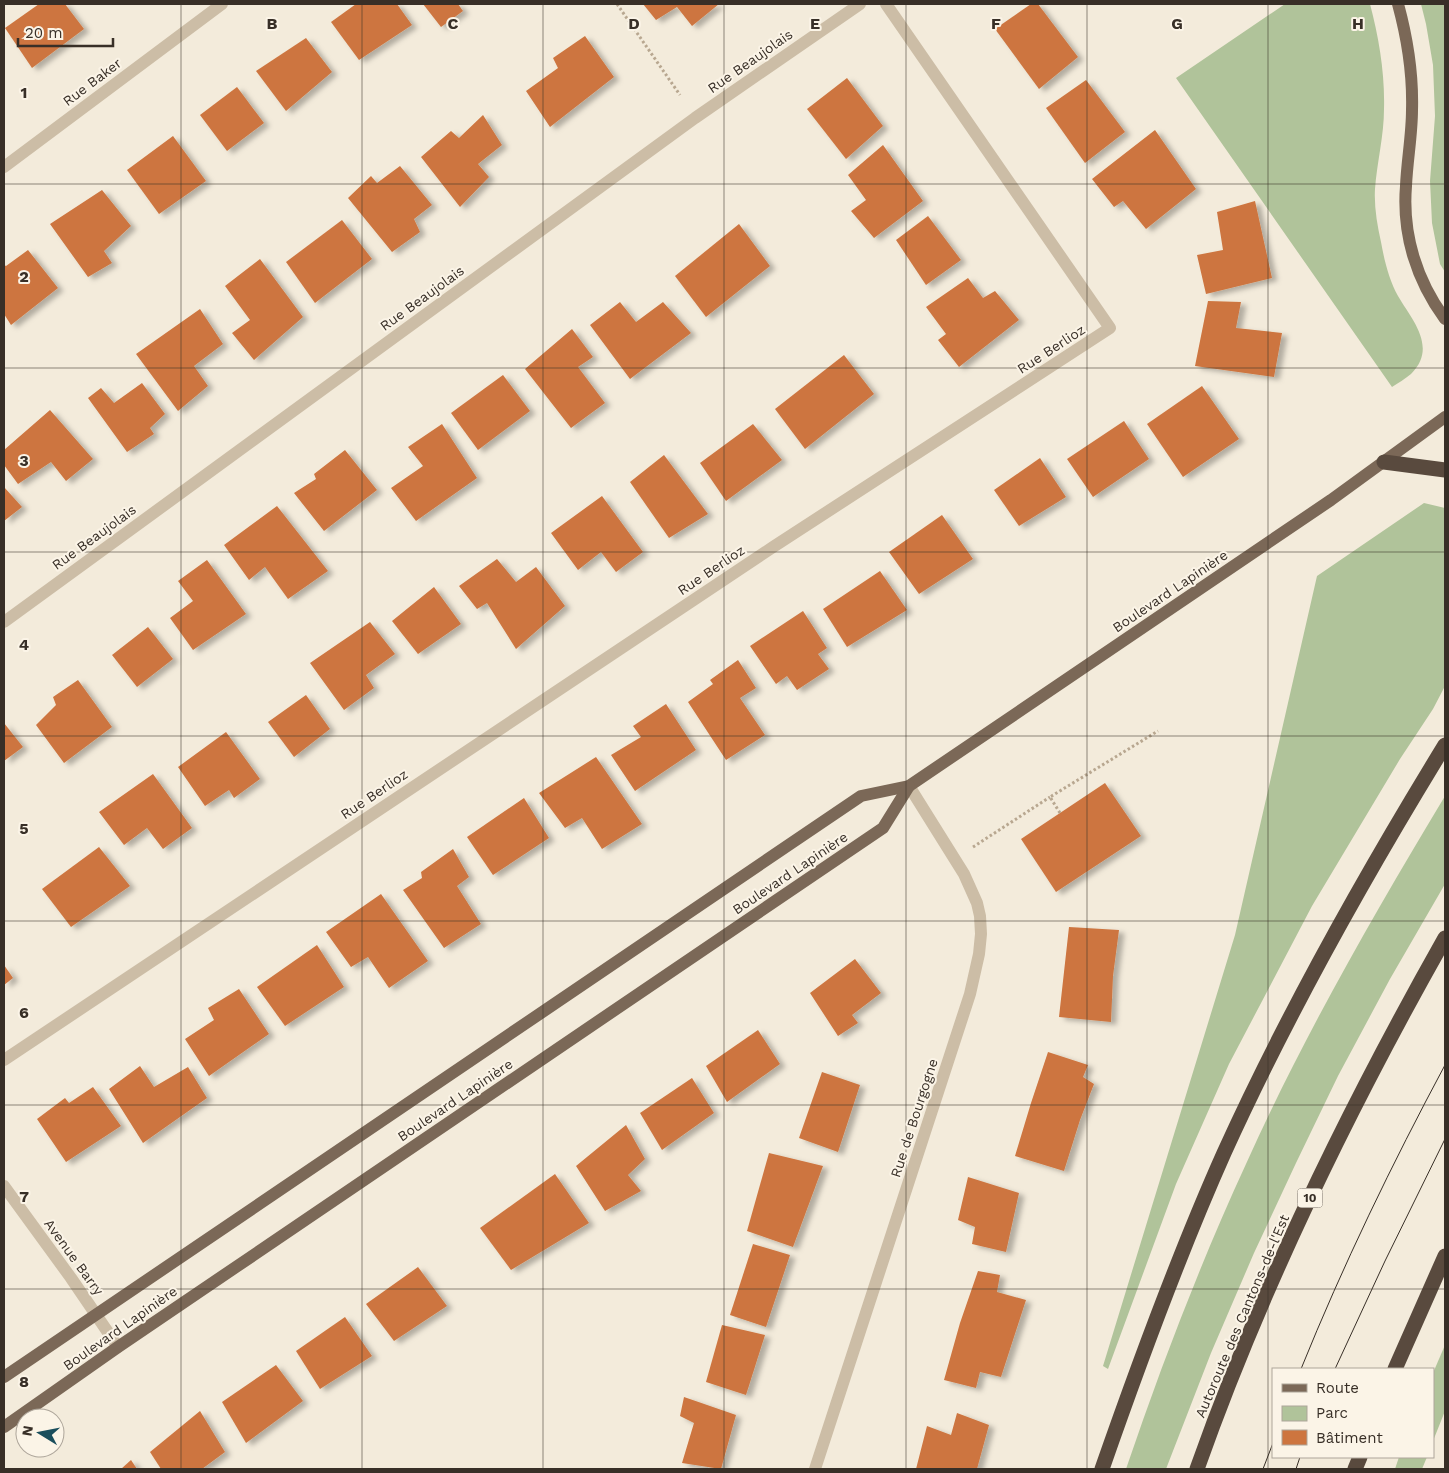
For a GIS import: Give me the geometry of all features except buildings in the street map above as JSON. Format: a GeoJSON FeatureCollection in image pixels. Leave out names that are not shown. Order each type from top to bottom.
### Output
{"type":"FeatureCollection","features":[{"type":"Feature","properties":{"kind":"highway"},"geometry":{"type":"LineString","coordinates":[[1384,462],[1445,470]]}},
{"type":"Feature","properties":{"kind":"highway"},"geometry":{"type":"LineString","coordinates":[[1102,1469],[1154,1325],[1228,1145],[1329,944],[1388,839],[1445,745]]}},
{"type":"Feature","properties":{"kind":"highway","name":"Autoroute des Cantons-de-l'Est"},"geometry":{"type":"LineString","coordinates":[[1197,1469],[1262,1302],[1305,1207],[1374,1067],[1445,938]]}},
{"type":"Feature","properties":{"kind":"highway"},"geometry":{"type":"LineString","coordinates":[[1395,1368],[1445,1256]]}},
{"type":"Feature","properties":{"kind":"main road"},"geometry":{"type":"LineString","coordinates":[[1398,4],[1404,28],[1411,85],[1412,109],[1406,187],[1409,241],[1420,277],[1428,294],[1445,319]]}},
{"type":"Feature","properties":{"kind":"main road","name":"Boulevard Lapinière"},"geometry":{"type":"LineString","coordinates":[[4,1377],[861,796],[909,786],[1331,500],[1445,417]]}},
{"type":"Feature","properties":{"kind":"main road","name":"Boulevard Lapinière"},"geometry":{"type":"LineString","coordinates":[[4,1427],[118,1347],[883,828],[909,786]]}},
{"type":"Feature","properties":{"kind":"street","name":"Rue Baker"},"geometry":{"type":"LineString","coordinates":[[4,167],[222,4]]}},
{"type":"Feature","properties":{"kind":"street","name":"Rue Beaujolais"},"geometry":{"type":"LineString","coordinates":[[4,622],[684,126],[860,4]]}},
{"type":"Feature","properties":{"kind":"street","name":"Rue Berlioz"},"geometry":{"type":"LineString","coordinates":[[4,1060],[773,547],[1110,328],[886,4]]}},
{"type":"Feature","properties":{"kind":"street","name":"Rue de Bourgogne"},"geometry":{"type":"LineString","coordinates":[[815,1469],[976,972],[981,934],[980,916],[972,890],[955,859],[909,786]]}},
{"type":"Feature","properties":{"kind":"street","name":"Avenue Barry"},"geometry":{"type":"LineString","coordinates":[[4,1186],[118,1347]]}},
{"type":"Feature","properties":{"kind":"path"},"geometry":{"type":"LineString","coordinates":[[617,4],[680,96]]}},
{"type":"Feature","properties":{"kind":"path"},"geometry":{"type":"LineString","coordinates":[[955,859],[1050,797],[1158,731]]}},
{"type":"Feature","properties":{"kind":"path"},"geometry":{"type":"LineString","coordinates":[[1050,797],[1060,814]]}},
{"type":"Feature","properties":{"kind":"green space"},"geometry":{"type":"Polygon","coordinates":[[[1285,4],[1370,4],[1381,56],[1384,83],[1384,119],[1375,189],[1377,222],[1385,262],[1392,283],[1420,334],[1422,344],[1419,364],[1411,374],[1392,387],[1176,78],[1285,4]]]}},
{"type":"Feature","properties":{"kind":"green space"},"geometry":{"type":"Polygon","coordinates":[[[1421,4],[1445,4],[1445,272],[1440,264],[1432,223],[1430,181],[1435,116],[1433,65],[1421,4]]]}},
{"type":"Feature","properties":{"kind":"green space"},"geometry":{"type":"Polygon","coordinates":[[[1424,503],[1445,508],[1445,686],[1433,709],[1400,759],[1312,906],[1229,1064],[1176,1184],[1108,1369],[1103,1366],[1235,935],[1317,576],[1424,503]]]}},
{"type":"Feature","properties":{"kind":"green space"},"geometry":{"type":"Polygon","coordinates":[[[1445,796],[1445,884],[1390,979],[1338,1076],[1296,1163],[1254,1253],[1211,1353],[1166,1469],[1126,1469],[1197,1277],[1268,1117],[1340,977],[1445,796]]]}},
{"type":"Feature","properties":{"kind":"green space"},"geometry":{"type":"Polygon","coordinates":[[[1445,1345],[1445,1411],[1434,1438],[1434,1371],[1445,1345]]]}},
{"type":"Feature","properties":{"kind":"green space"},"geometry":{"type":"Polygon","coordinates":[[[1399,1458],[1427,1458],[1422,1469],[1395,1469],[1399,1458]]]}},
{"type":"Feature","properties":{"kind":"tram line"},"geometry":{"type":"LineString","coordinates":[[1301,1368],[1369,1215],[1445,1065]]}},
{"type":"Feature","properties":{"kind":"tram line"},"geometry":{"type":"LineString","coordinates":[[1335,1368],[1445,1139]]}},
{"type":"Feature","properties":{"kind":"tram line"},"geometry":{"type":"LineString","coordinates":[[1263,1469],[1272,1446]]}},
{"type":"Feature","properties":{"kind":"tram line"},"geometry":{"type":"LineString","coordinates":[[1296,1469],[1300,1458]]}}]}
